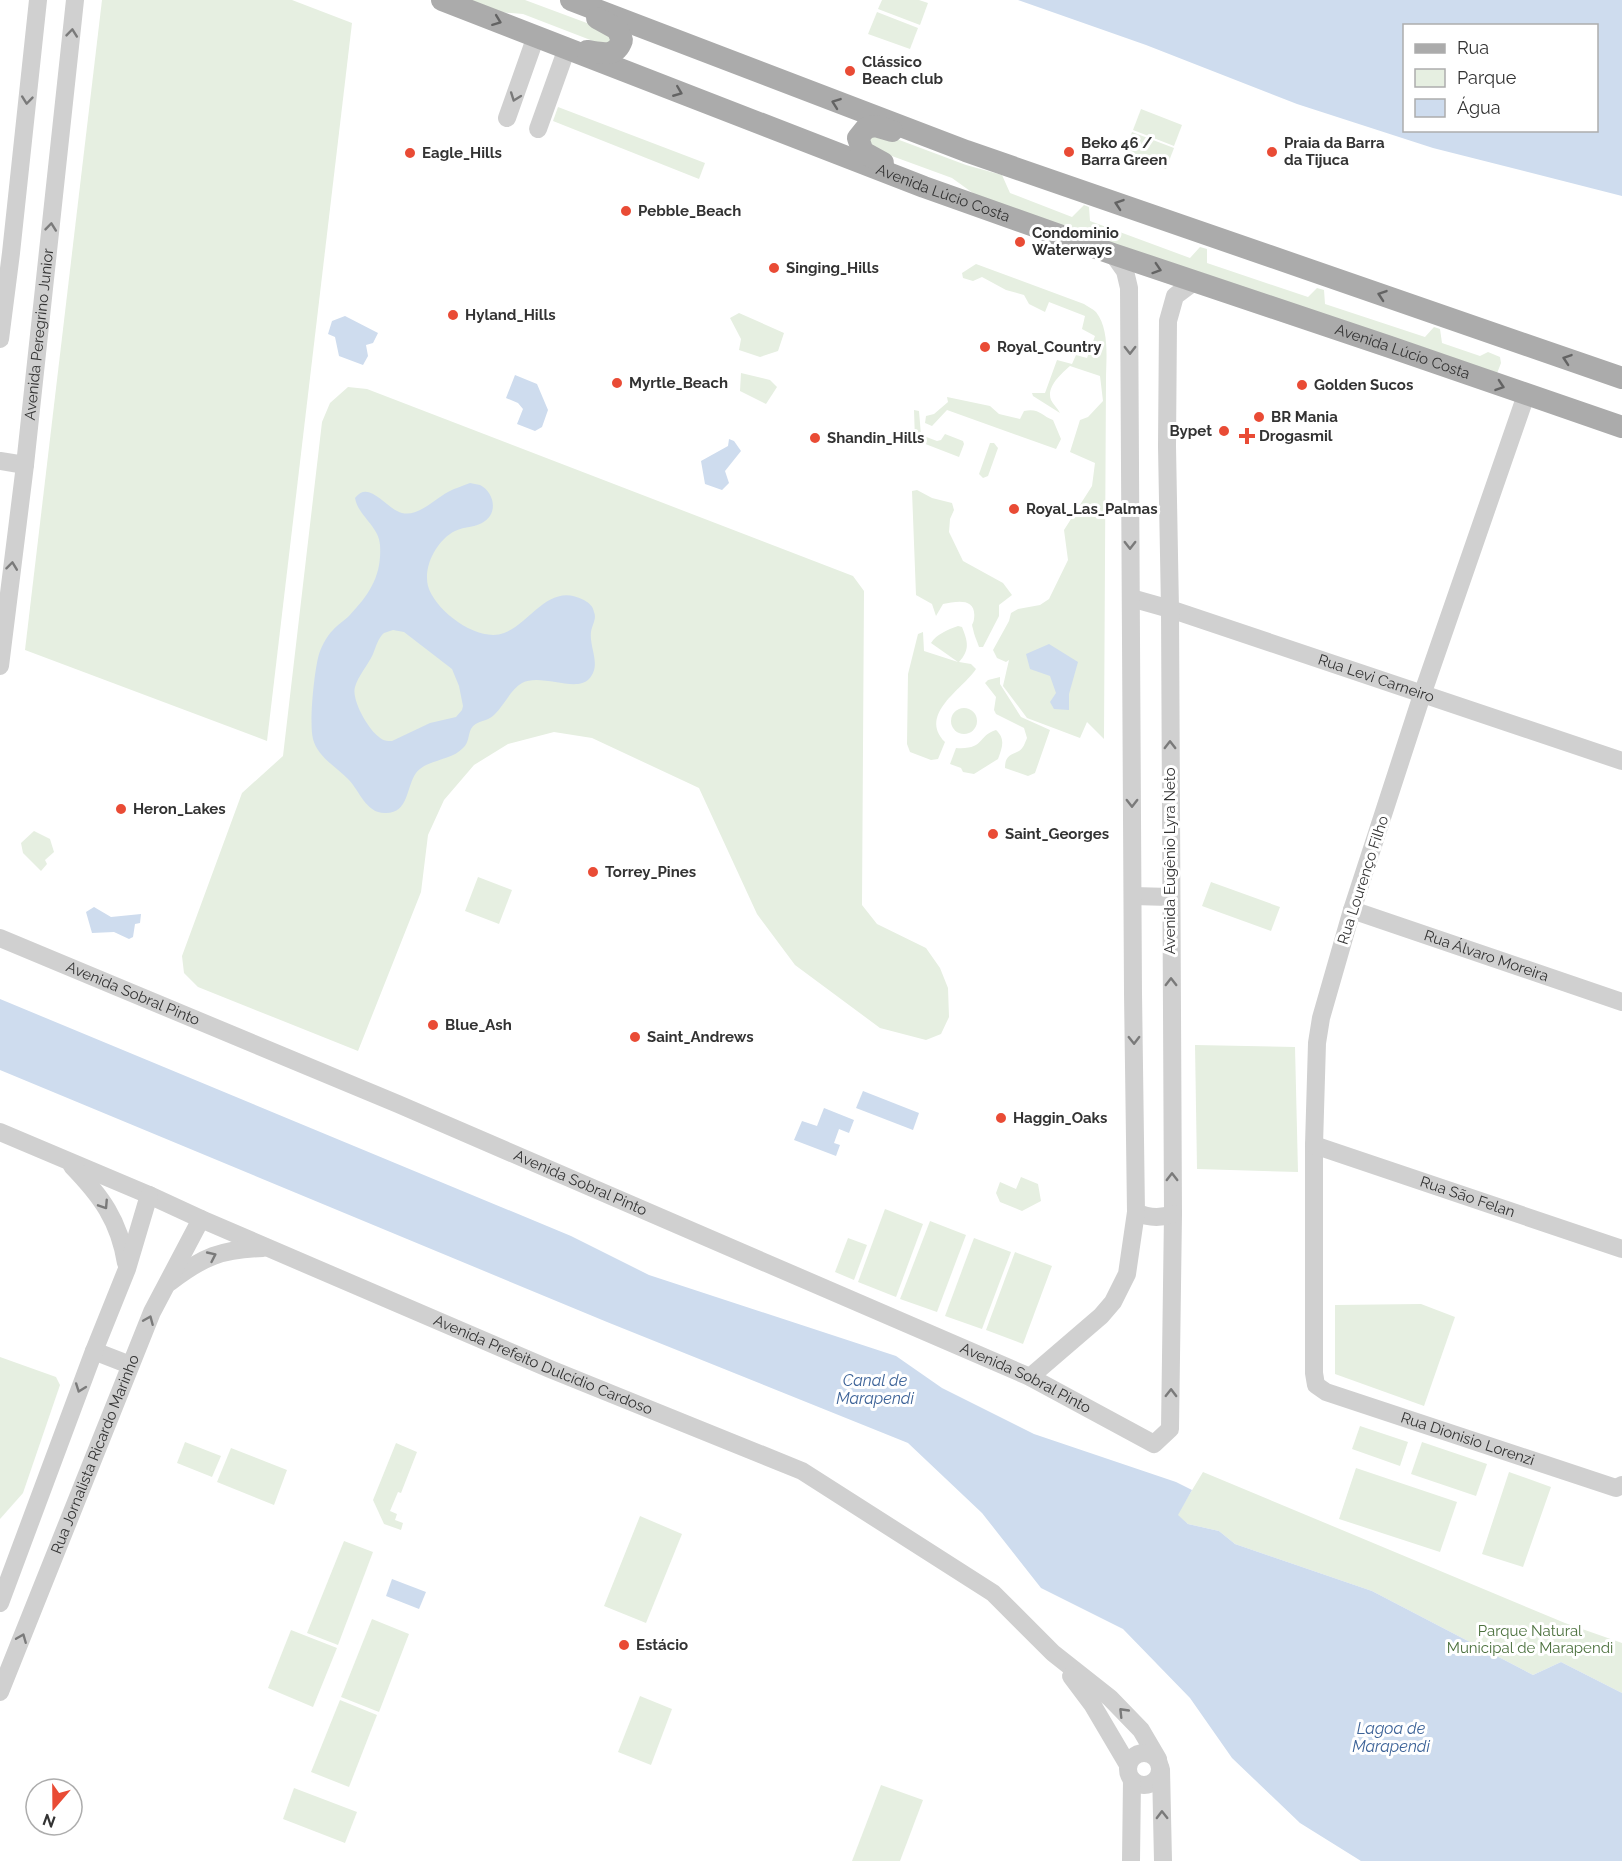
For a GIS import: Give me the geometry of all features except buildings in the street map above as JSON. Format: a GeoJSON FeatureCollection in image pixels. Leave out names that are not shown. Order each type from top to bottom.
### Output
{"type":"FeatureCollection","features":[{"type":"Feature","properties":{"kind":"main road","name":"Avenida Lúcio Costa"},"geometry":{"type":"LineString","coordinates":[[442,0],[924,187],[1113,254],[1622,427]]}},
{"type":"Feature","properties":{"kind":"main road"},"geometry":{"type":"LineString","coordinates":[[564,0],[617,29],[622,40],[618,49],[608,53],[567,48]]}},
{"type":"Feature","properties":{"kind":"main road"},"geometry":{"type":"LineString","coordinates":[[571,0],[966,151],[1622,378]]}},
{"type":"Feature","properties":{"kind":"main road"},"geometry":{"type":"LineString","coordinates":[[924,187],[863,152],[858,138],[860,132],[875,126],[966,151]]}},
{"type":"Feature","properties":{"kind":"street"},"geometry":{"type":"LineString","coordinates":[[0,339],[38,0]]}},
{"type":"Feature","properties":{"kind":"street","name":"Avenida Peregrino Junior"},"geometry":{"type":"LineString","coordinates":[[0,666],[25,465],[75,0]]}},
{"type":"Feature","properties":{"kind":"street"},"geometry":{"type":"LineString","coordinates":[[507,118],[536,36]]}},
{"type":"Feature","properties":{"kind":"street"},"geometry":{"type":"LineString","coordinates":[[538,129],[567,48]]}},
{"type":"Feature","properties":{"kind":"street"},"geometry":{"type":"LineString","coordinates":[[1030,1377],[1101,1316],[1113,1302],[1127,1274],[1136,1212],[1132,896],[1130,288],[1125,271],[1113,254]]}},
{"type":"Feature","properties":{"kind":"street","name":"Avenida Eugênio Lyra Neto"},"geometry":{"type":"LineString","coordinates":[[1154,1444],[1170,1429],[1173,1214],[1168,321],[1175,296],[1195,281]]}},
{"type":"Feature","properties":{"kind":"street","name":"Rua Lourenço Filho"},"geometry":{"type":"LineString","coordinates":[[1316,1384],[1314,1373],[1314,1145],[1318,1035],[1321,1018],[1352,910],[1422,695],[1526,395]]}},
{"type":"Feature","properties":{"kind":"street"},"geometry":{"type":"LineString","coordinates":[[0,461],[25,465]]}},
{"type":"Feature","properties":{"kind":"street","name":"Rua Levi Carneiro"},"geometry":{"type":"LineString","coordinates":[[1131,598],[1170,609],[1622,761]]}},
{"type":"Feature","properties":{"kind":"street"},"geometry":{"type":"LineString","coordinates":[[1132,896],[1170,897]]}},
{"type":"Feature","properties":{"kind":"street","name":"Rua Álvaro Moreira"},"geometry":{"type":"LineString","coordinates":[[1352,910],[1622,1002]]}},
{"type":"Feature","properties":{"kind":"street","name":"Avenida Sobral Pinto"},"geometry":{"type":"LineString","coordinates":[[0,938],[398,1104],[1030,1377],[1154,1444]]}},
{"type":"Feature","properties":{"kind":"street","name":"Avenida Prefeito Dulcídio Cardoso"},"geometry":{"type":"LineString","coordinates":[[0,1132],[550,1369],[802,1471],[993,1593],[1053,1653]]}},
{"type":"Feature","properties":{"kind":"street","name":"Rua São Felan"},"geometry":{"type":"LineString","coordinates":[[1314,1145],[1622,1249]]}},
{"type":"Feature","properties":{"kind":"street"},"geometry":{"type":"LineString","coordinates":[[67,1160],[92,1186],[116,1224],[127,1269]]}},
{"type":"Feature","properties":{"kind":"street"},"geometry":{"type":"LineString","coordinates":[[0,1603],[127,1269],[149,1195]]}},
{"type":"Feature","properties":{"kind":"street"},"geometry":{"type":"LineString","coordinates":[[1136,1212],[1154,1218],[1173,1214]]}},
{"type":"Feature","properties":{"kind":"street","name":"Rua Jornalista Ricardo Marinho"},"geometry":{"type":"LineString","coordinates":[[0,1692],[130,1365],[164,1287],[201,1219]]}},
{"type":"Feature","properties":{"kind":"street"},"geometry":{"type":"LineString","coordinates":[[164,1287],[189,1268],[225,1251],[268,1248]]}},
{"type":"Feature","properties":{"kind":"street"},"geometry":{"type":"LineString","coordinates":[[94,1351],[130,1365]]}},
{"type":"Feature","properties":{"kind":"street","name":"Rua Dionisio Lorenzi"},"geometry":{"type":"LineString","coordinates":[[1316,1384],[1326,1392],[1415,1422],[1616,1488],[1622,1485]]}},
{"type":"Feature","properties":{"kind":"street"},"geometry":{"type":"LineString","coordinates":[[27,1534],[58,1547]]}},
{"type":"Feature","properties":{"kind":"street"},"geometry":{"type":"LineString","coordinates":[[1053,1653],[1110,1698],[1141,1730],[1159,1764],[1163,1861]]}},
{"type":"Feature","properties":{"kind":"street"},"geometry":{"type":"LineString","coordinates":[[1053,1653],[1092,1704],[1130,1772],[1142,1785],[1152,1783],[1159,1775],[1159,1764],[1154,1755],[1143,1752],[1134,1756],[1130,1772],[1131,1861]]}},
{"type":"Feature","properties":{"kind":"green space"},"geometry":{"type":"Polygon","coordinates":[[[102,0],[292,0],[352,23],[267,741],[25,650],[102,0]]]}},
{"type":"Feature","properties":{"kind":"green space"},"geometry":{"type":"Polygon","coordinates":[[[465,0],[525,0],[614,35],[606,46],[523,14],[497,12],[465,0]]]}},
{"type":"Feature","properties":{"kind":"green space"},"geometry":{"type":"Polygon","coordinates":[[[882,0],[919,0],[928,3],[920,25],[878,9],[882,0]]]}},
{"type":"Feature","properties":{"kind":"green space"},"geometry":{"type":"Polygon","coordinates":[[[877,12],[918,28],[910,49],[868,34],[877,12]]]}},
{"type":"Feature","properties":{"kind":"green space"},"geometry":{"type":"Polygon","coordinates":[[[558,107],[705,163],[699,179],[553,121],[558,107]]]}},
{"type":"Feature","properties":{"kind":"green space"},"geometry":{"type":"Polygon","coordinates":[[[1141,109],[1182,125],[1174,146],[1133,130],[1141,109]]]}},
{"type":"Feature","properties":{"kind":"green space"},"geometry":{"type":"Polygon","coordinates":[[[878,132],[966,165],[1002,175],[1010,193],[1072,217],[1084,205],[1089,207],[1090,221],[1190,258],[1200,247],[1207,249],[1207,263],[1308,297],[1317,288],[1324,290],[1325,304],[1425,337],[1434,327],[1440,329],[1442,343],[1480,356],[1488,352],[1500,357],[1501,363],[1496,376],[977,196],[952,178],[870,148],[868,136],[878,132]]]}},
{"type":"Feature","properties":{"kind":"green space"},"geometry":{"type":"Polygon","coordinates":[[[1132,132],[1174,148],[1166,169],[1124,154],[1132,132]]]}},
{"type":"Feature","properties":{"kind":"green space"},"geometry":{"type":"Polygon","coordinates":[[[976,264],[1084,304],[1096,312],[1103,327],[1107,354],[1104,739],[1087,722],[1080,738],[1027,718],[1003,686],[1009,660],[1006,662],[997,658],[993,650],[1011,613],[1018,609],[1040,605],[1049,599],[1068,560],[1064,530],[1092,486],[1095,463],[1070,452],[1080,420],[1088,417],[1103,401],[1100,376],[1070,366],[1066,369],[1055,381],[1050,395],[1060,413],[1033,396],[1032,393],[1045,393],[1057,360],[1072,364],[1076,355],[1087,358],[1095,336],[1082,329],[1085,316],[1049,302],[1045,312],[1029,304],[1024,295],[1006,290],[982,277],[973,281],[963,278],[962,273],[976,264]]]}},
{"type":"Feature","properties":{"kind":"green space"},"geometry":{"type":"Polygon","coordinates":[[[739,313],[784,333],[778,351],[760,357],[739,350],[741,339],[730,318],[739,313]]]}},
{"type":"Feature","properties":{"kind":"green space"},"geometry":{"type":"Polygon","coordinates":[[[741,373],[770,380],[777,387],[766,404],[740,391],[741,373]]]}},
{"type":"Feature","properties":{"kind":"green space"},"geometry":{"type":"Polygon","coordinates":[[[348,387],[367,389],[853,576],[864,591],[862,905],[877,924],[926,948],[940,968],[948,988],[949,1017],[941,1034],[926,1040],[880,1028],[795,965],[757,914],[699,788],[592,738],[554,732],[508,744],[474,765],[444,800],[428,835],[421,892],[358,1051],[198,987],[184,973],[182,956],[242,793],[283,756],[322,422],[330,403],[348,387]]]}},
{"type":"Feature","properties":{"kind":"green space"},"geometry":{"type":"Polygon","coordinates":[[[947,397],[990,406],[999,414],[1020,419],[1024,411],[1037,411],[1053,420],[1061,439],[1056,449],[947,410],[932,426],[925,423],[926,416],[934,414],[948,402],[947,397]]]}},
{"type":"Feature","properties":{"kind":"green space"},"geometry":{"type":"Polygon","coordinates":[[[914,410],[919,411],[921,435],[937,441],[941,440],[945,434],[963,441],[959,457],[915,440],[914,410]]]}},
{"type":"Feature","properties":{"kind":"green space"},"geometry":{"type":"Polygon","coordinates":[[[990,443],[994,443],[998,448],[988,476],[983,478],[979,474],[990,443]]]}},
{"type":"Feature","properties":{"kind":"green space"},"geometry":{"type":"Polygon","coordinates":[[[917,490],[932,498],[952,503],[954,510],[950,519],[949,532],[963,561],[1003,583],[1012,595],[999,605],[999,616],[983,647],[979,647],[974,634],[972,625],[974,612],[969,604],[960,602],[943,604],[936,616],[932,604],[916,595],[912,491],[917,490]]]}},
{"type":"Feature","properties":{"kind":"green space"},"geometry":{"type":"Polygon","coordinates":[[[958,626],[962,627],[967,646],[959,662],[971,664],[976,669],[939,712],[936,722],[938,732],[945,742],[938,759],[931,760],[910,752],[907,744],[908,674],[918,634],[923,632],[924,651],[958,662],[931,643],[939,635],[958,626]]]}},
{"type":"Feature","properties":{"kind":"green space"},"geometry":{"type":"Polygon","coordinates":[[[1000,677],[1000,684],[1021,717],[1050,730],[1035,773],[1028,776],[1005,768],[1007,758],[1022,749],[1027,738],[1024,728],[996,714],[994,710],[996,697],[985,683],[1000,677]]]}},
{"type":"Feature","properties":{"kind":"green space"},"geometry":{"type":"Polygon","coordinates":[[[964,708],[973,712],[977,721],[973,730],[964,734],[955,730],[951,721],[955,712],[964,708]]]}},
{"type":"Feature","properties":{"kind":"green space"},"geometry":{"type":"Polygon","coordinates":[[[996,730],[1002,740],[998,759],[974,774],[963,772],[961,768],[950,764],[956,748],[977,745],[986,735],[996,730]]]}},
{"type":"Feature","properties":{"kind":"green space"},"geometry":{"type":"Polygon","coordinates":[[[34,831],[50,839],[54,852],[45,860],[47,864],[41,871],[23,853],[21,843],[34,831]]]}},
{"type":"Feature","properties":{"kind":"green space"},"geometry":{"type":"Polygon","coordinates":[[[478,877],[512,890],[499,924],[465,911],[478,877]]]}},
{"type":"Feature","properties":{"kind":"green space"},"geometry":{"type":"Polygon","coordinates":[[[1211,882],[1280,907],[1271,931],[1202,906],[1211,882]]]}},
{"type":"Feature","properties":{"kind":"green space"},"geometry":{"type":"Polygon","coordinates":[[[1195,1045],[1295,1047],[1298,1172],[1197,1169],[1195,1045]]]}},
{"type":"Feature","properties":{"kind":"green space"},"geometry":{"type":"Polygon","coordinates":[[[1021,1177],[1038,1184],[1041,1201],[1022,1211],[1000,1202],[996,1193],[1000,1182],[1016,1189],[1021,1177]]]}},
{"type":"Feature","properties":{"kind":"green space"},"geometry":{"type":"Polygon","coordinates":[[[885,1209],[923,1224],[896,1297],[858,1282],[885,1209]]]}},
{"type":"Feature","properties":{"kind":"green space"},"geometry":{"type":"Polygon","coordinates":[[[930,1221],[966,1235],[937,1312],[900,1299],[930,1221]]]}},
{"type":"Feature","properties":{"kind":"green space"},"geometry":{"type":"Polygon","coordinates":[[[848,1238],[867,1245],[854,1280],[835,1272],[848,1238]]]}},
{"type":"Feature","properties":{"kind":"green space"},"geometry":{"type":"Polygon","coordinates":[[[974,1238],[1011,1252],[982,1329],[945,1316],[974,1238]]]}},
{"type":"Feature","properties":{"kind":"green space"},"geometry":{"type":"Polygon","coordinates":[[[1015,1252],[1052,1266],[1023,1344],[986,1330],[1015,1252]]]}},
{"type":"Feature","properties":{"kind":"green space"},"geometry":{"type":"Polygon","coordinates":[[[1421,1304],[1455,1317],[1424,1406],[1335,1374],[1335,1305],[1421,1304]]]}},
{"type":"Feature","properties":{"kind":"green space"},"geometry":{"type":"Polygon","coordinates":[[[0,1357],[56,1377],[60,1385],[23,1493],[0,1519],[0,1357]]]}},
{"type":"Feature","properties":{"kind":"green space"},"geometry":{"type":"Polygon","coordinates":[[[1360,1426],[1408,1442],[1400,1466],[1352,1449],[1360,1426]]]}},
{"type":"Feature","properties":{"kind":"green space"},"geometry":{"type":"Polygon","coordinates":[[[185,1442],[221,1456],[212,1477],[177,1463],[185,1442]]]}},
{"type":"Feature","properties":{"kind":"green space"},"geometry":{"type":"Polygon","coordinates":[[[1422,1442],[1487,1464],[1476,1496],[1411,1474],[1422,1442]]]}},
{"type":"Feature","properties":{"kind":"green space"},"geometry":{"type":"Polygon","coordinates":[[[396,1443],[417,1452],[401,1493],[398,1492],[390,1511],[397,1514],[395,1520],[403,1523],[401,1530],[384,1524],[373,1500],[396,1443]]]}},
{"type":"Feature","properties":{"kind":"green space"},"geometry":{"type":"Polygon","coordinates":[[[231,1448],[287,1470],[274,1505],[217,1482],[231,1448]]]}},
{"type":"Feature","properties":{"kind":"green space"},"geometry":{"type":"Polygon","coordinates":[[[1356,1468],[1457,1502],[1440,1552],[1339,1519],[1356,1468]]]}},
{"type":"Feature","properties":{"kind":"green space","name":"Parque Natural Municipal de Marapendi"},"geometry":{"type":"Polygon","coordinates":[[[1203,1472],[1565,1623],[1622,1643],[1622,1693],[1561,1662],[1533,1675],[1372,1591],[1235,1544],[1219,1531],[1188,1524],[1177,1515],[1203,1472]]]}},
{"type":"Feature","properties":{"kind":"green space"},"geometry":{"type":"Polygon","coordinates":[[[1509,1472],[1551,1487],[1523,1567],[1482,1554],[1509,1472]]]}},
{"type":"Feature","properties":{"kind":"green space"},"geometry":{"type":"Polygon","coordinates":[[[640,1516],[682,1534],[646,1623],[604,1606],[640,1516]]]}},
{"type":"Feature","properties":{"kind":"green space"},"geometry":{"type":"Polygon","coordinates":[[[344,1541],[373,1552],[338,1645],[307,1633],[344,1541]]]}},
{"type":"Feature","properties":{"kind":"green space"},"geometry":{"type":"Polygon","coordinates":[[[372,1619],[409,1634],[379,1712],[341,1697],[372,1619]]]}},
{"type":"Feature","properties":{"kind":"green space"},"geometry":{"type":"Polygon","coordinates":[[[291,1630],[337,1648],[313,1707],[268,1688],[291,1630]]]}},
{"type":"Feature","properties":{"kind":"green space"},"geometry":{"type":"Polygon","coordinates":[[[640,1696],[672,1709],[651,1765],[618,1752],[640,1696]]]}},
{"type":"Feature","properties":{"kind":"green space"},"geometry":{"type":"Polygon","coordinates":[[[340,1700],[377,1715],[349,1787],[311,1772],[340,1700]]]}},
{"type":"Feature","properties":{"kind":"green space"},"geometry":{"type":"Polygon","coordinates":[[[881,1785],[923,1800],[900,1861],[852,1861],[881,1785]]]}},
{"type":"Feature","properties":{"kind":"green space"},"geometry":{"type":"Polygon","coordinates":[[[294,1788],[357,1812],[345,1843],[283,1819],[294,1788]]]}},
{"type":"Feature","properties":{"kind":"water"},"geometry":{"type":"Polygon","coordinates":[[[1018,0],[1622,0],[1622,196],[1433,148],[1297,104],[1146,45],[1018,0]]]}},
{"type":"Feature","properties":{"kind":"water"},"geometry":{"type":"Polygon","coordinates":[[[345,316],[378,333],[373,343],[366,345],[368,356],[363,365],[339,356],[335,337],[328,334],[332,321],[345,316]]]}},
{"type":"Feature","properties":{"kind":"water"},"geometry":{"type":"Polygon","coordinates":[[[515,375],[537,384],[548,410],[542,427],[535,431],[517,424],[523,409],[518,403],[506,398],[515,375]]]}},
{"type":"Feature","properties":{"kind":"water"},"geometry":{"type":"Polygon","coordinates":[[[729,439],[734,441],[741,451],[725,471],[729,483],[722,490],[705,484],[701,461],[728,446],[729,439]]]}},
{"type":"Feature","properties":{"kind":"water"},"geometry":{"type":"Polygon","coordinates":[[[470,483],[480,485],[489,492],[493,502],[492,513],[482,523],[459,529],[448,535],[437,547],[430,562],[427,578],[432,596],[459,623],[470,629],[494,635],[514,628],[550,599],[572,596],[584,600],[592,606],[595,615],[591,638],[595,668],[589,679],[583,683],[567,684],[539,680],[522,683],[494,715],[473,726],[463,748],[426,765],[416,773],[399,809],[393,812],[379,812],[368,806],[348,779],[318,751],[312,732],[316,666],[320,651],[330,633],[349,616],[369,592],[379,566],[379,538],[360,510],[355,498],[360,493],[372,493],[396,510],[408,514],[470,483]],[[393,630],[382,635],[358,679],[354,693],[366,722],[375,733],[387,741],[392,741],[430,723],[456,717],[463,706],[459,686],[452,669],[404,632],[393,630]]]}},
{"type":"Feature","properties":{"kind":"water"},"geometry":{"type":"Polygon","coordinates":[[[1049,644],[1078,662],[1069,694],[1069,710],[1054,709],[1050,702],[1056,693],[1050,676],[1030,669],[1026,654],[1049,644]]]}},
{"type":"Feature","properties":{"kind":"water"},"geometry":{"type":"Polygon","coordinates":[[[94,907],[111,917],[141,914],[140,923],[135,924],[133,937],[129,939],[114,932],[92,933],[86,912],[94,907]]]}},
{"type":"Feature","properties":{"kind":"water","name":"Lagoa de Marapendi"},"geometry":{"type":"Polygon","coordinates":[[[0,999],[571,1236],[649,1275],[896,1356],[942,1388],[1034,1434],[1176,1482],[1192,1490],[1178,1515],[1188,1524],[1219,1531],[1235,1544],[1372,1591],[1533,1675],[1561,1662],[1622,1693],[1622,1861],[1361,1861],[1300,1823],[1232,1758],[1190,1698],[1123,1629],[1041,1588],[982,1513],[908,1443],[607,1322],[0,1070],[0,999]]]}},
{"type":"Feature","properties":{"kind":"water"},"geometry":{"type":"Polygon","coordinates":[[[863,1091],[919,1113],[913,1130],[856,1108],[863,1091]]]}},
{"type":"Feature","properties":{"kind":"water"},"geometry":{"type":"Polygon","coordinates":[[[824,1108],[854,1120],[849,1133],[839,1129],[834,1143],[840,1145],[836,1156],[794,1140],[802,1121],[817,1126],[824,1108]]]}},
{"type":"Feature","properties":{"kind":"water"},"geometry":{"type":"Polygon","coordinates":[[[392,1579],[426,1592],[419,1609],[386,1596],[392,1579]]]}},
{"type":"Feature","properties":{"kind":"place","name":"Clássico Beach club"},"geometry":{"type":"Point","coordinates":[850,71]}},
{"type":"Feature","properties":{"kind":"place","name":"Beko 46 / Barra Green"},"geometry":{"type":"Point","coordinates":[1069,152]}},
{"type":"Feature","properties":{"kind":"place","name":"Praia da Barra da Tijuca"},"geometry":{"type":"Point","coordinates":[1272,152]}},
{"type":"Feature","properties":{"kind":"place","name":"Eagle_Hills"},"geometry":{"type":"Point","coordinates":[410,153]}},
{"type":"Feature","properties":{"kind":"place","name":"Pebble_Beach"},"geometry":{"type":"Point","coordinates":[626,211]}},
{"type":"Feature","properties":{"kind":"place","name":"Condominio Waterways"},"geometry":{"type":"Point","coordinates":[1020,242]}},
{"type":"Feature","properties":{"kind":"place","name":"Singing_Hills"},"geometry":{"type":"Point","coordinates":[774,268]}},
{"type":"Feature","properties":{"kind":"place","name":"Hyland_Hills"},"geometry":{"type":"Point","coordinates":[453,315]}},
{"type":"Feature","properties":{"kind":"place","name":"Royal_Country"},"geometry":{"type":"Point","coordinates":[985,347]}},
{"type":"Feature","properties":{"kind":"place","name":"Myrtle_Beach"},"geometry":{"type":"Point","coordinates":[617,383]}},
{"type":"Feature","properties":{"kind":"place","name":"Golden Sucos"},"geometry":{"type":"Point","coordinates":[1302,385]}},
{"type":"Feature","properties":{"kind":"place","name":"BR Mania"},"geometry":{"type":"Point","coordinates":[1259,417]}},
{"type":"Feature","properties":{"kind":"place","name":"Bypet"},"geometry":{"type":"Point","coordinates":[1224,431]}},
{"type":"Feature","properties":{"kind":"place","name":"Drogasmil"},"geometry":{"type":"Point","coordinates":[1247,436]}},
{"type":"Feature","properties":{"kind":"place","name":"Shandin_Hills"},"geometry":{"type":"Point","coordinates":[815,438]}},
{"type":"Feature","properties":{"kind":"place","name":"Royal_Las_Palmas"},"geometry":{"type":"Point","coordinates":[1014,509]}},
{"type":"Feature","properties":{"kind":"place","name":"Heron_Lakes"},"geometry":{"type":"Point","coordinates":[121,809]}},
{"type":"Feature","properties":{"kind":"place","name":"Saint_Georges"},"geometry":{"type":"Point","coordinates":[993,834]}},
{"type":"Feature","properties":{"kind":"place","name":"Torrey_Pines"},"geometry":{"type":"Point","coordinates":[593,872]}},
{"type":"Feature","properties":{"kind":"place","name":"Blue_Ash"},"geometry":{"type":"Point","coordinates":[433,1025]}},
{"type":"Feature","properties":{"kind":"place","name":"Saint_Andrews"},"geometry":{"type":"Point","coordinates":[635,1037]}},
{"type":"Feature","properties":{"kind":"place","name":"Haggin_Oaks"},"geometry":{"type":"Point","coordinates":[1001,1118]}},
{"type":"Feature","properties":{"kind":"place","name":"Estácio"},"geometry":{"type":"Point","coordinates":[624,1645]}},
{"type":"Feature","properties":{"kind":"water label","name":"Canal de Marapendi"},"geometry":{"type":"Point","coordinates":[875,1389]}}]}
